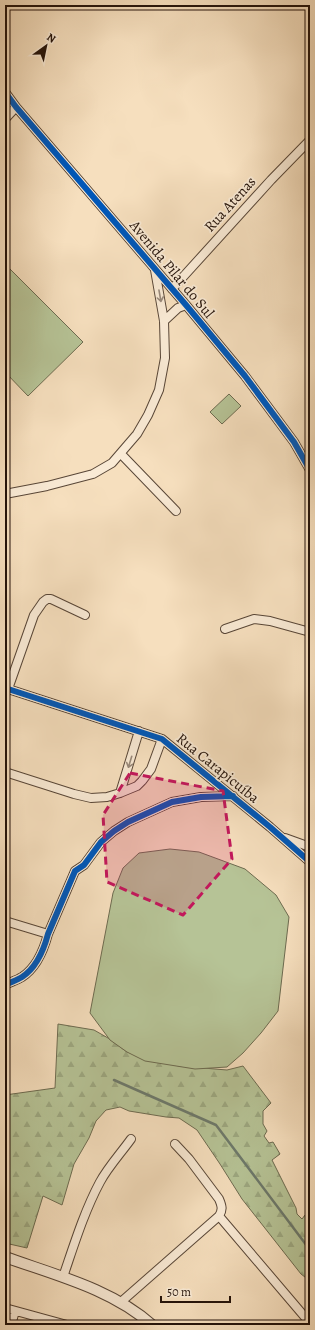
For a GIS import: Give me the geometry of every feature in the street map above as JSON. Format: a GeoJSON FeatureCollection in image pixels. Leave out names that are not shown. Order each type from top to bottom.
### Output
{"type":"FeatureCollection","features":[{"type":"Feature","properties":{"kind":"street","name":"Avenida Pilar do Sul"},"geometry":{"type":"LineString","coordinates":[[5,92],[16,107],[245,376],[294,442],[310,470]]}},
{"type":"Feature","properties":{"kind":"street"},"geometry":{"type":"LineString","coordinates":[[5,119],[16,107]]}},
{"type":"Feature","properties":{"kind":"street","name":"Rua Atenas"},"geometry":{"type":"LineString","coordinates":[[172,289],[271,180],[310,140]]}},
{"type":"Feature","properties":{"kind":"street"},"geometry":{"type":"LineString","coordinates":[[5,494],[47,486],[93,474],[112,463],[137,434],[148,415],[159,390],[165,358],[164,321],[155,270]]}},
{"type":"Feature","properties":{"kind":"street"},"geometry":{"type":"LineString","coordinates":[[164,321],[178,308],[186,305]]}},
{"type":"Feature","properties":{"kind":"street"},"geometry":{"type":"LineString","coordinates":[[121,454],[176,511]]}},
{"type":"Feature","properties":{"kind":"street"},"geometry":{"type":"LineString","coordinates":[[7,688],[34,614],[43,602],[47,599],[51,599],[85,615]]}},
{"type":"Feature","properties":{"kind":"street"},"geometry":{"type":"LineString","coordinates":[[225,629],[254,619],[270,621],[310,632]]}},
{"type":"Feature","properties":{"kind":"street","name":"Rua Carapicuíba"},"geometry":{"type":"LineString","coordinates":[[7,688],[162,739],[283,837],[310,862]]}},
{"type":"Feature","properties":{"kind":"street"},"geometry":{"type":"LineString","coordinates":[[120,793],[139,731]]}},
{"type":"Feature","properties":{"kind":"street"},"geometry":{"type":"LineString","coordinates":[[5,772],[84,797],[99,798],[120,793],[137,786],[147,776],[162,739]]}},
{"type":"Feature","properties":{"kind":"street"},"geometry":{"type":"LineString","coordinates":[[5,985],[23,976],[33,967],[45,945],[48,934],[75,871],[84,865],[101,842],[114,831],[128,822],[172,802],[200,797],[233,796]]}},
{"type":"Feature","properties":{"kind":"street","name":"Rua Carapicuíba"},"geometry":{"type":"LineString","coordinates":[[283,837],[310,847]]}},
{"type":"Feature","properties":{"kind":"street"},"geometry":{"type":"LineString","coordinates":[[5,921],[48,934]]}},
{"type":"Feature","properties":{"kind":"street"},"geometry":{"type":"LineString","coordinates":[[63,1277],[84,1218],[101,1180],[131,1140]]}},
{"type":"Feature","properties":{"kind":"street"},"geometry":{"type":"LineString","coordinates":[[121,1302],[222,1212],[222,1206],[219,1199],[189,1159],[175,1144]]}},
{"type":"Feature","properties":{"kind":"street"},"geometry":{"type":"LineString","coordinates":[[219,1216],[310,1323]]}},
{"type":"Feature","properties":{"kind":"street"},"geometry":{"type":"LineString","coordinates":[[5,1257],[89,1287],[121,1302],[152,1325]]}},
{"type":"Feature","properties":{"kind":"street"},"geometry":{"type":"LineString","coordinates":[[5,1308],[67,1325]]}},
{"type":"Feature","properties":{"kind":"street"},"geometry":{"type":"LineString","coordinates":[[11,1325],[15,1311]]}},
{"type":"Feature","properties":{"kind":"highlighted area"},"geometry":{"type":"Polygon","coordinates":[[[130,773],[223,791],[232,859],[183,915],[107,882],[103,815],[130,773]]]}},
{"type":"Feature","properties":{"kind":"green space"},"geometry":{"type":"Polygon","coordinates":[[[5,264],[83,342],[28,396],[5,372],[5,264]]]}},
{"type":"Feature","properties":{"kind":"green space"},"geometry":{"type":"Polygon","coordinates":[[[229,394],[241,406],[222,424],[210,412],[229,394]]]}},
{"type":"Feature","properties":{"kind":"green space"},"geometry":{"type":"Polygon","coordinates":[[[170,849],[199,852],[245,869],[276,895],[289,917],[278,1011],[243,1053],[227,1067],[195,1069],[145,1061],[127,1052],[110,1040],[90,1013],[113,893],[123,868],[139,853],[170,849]]]}},
{"type":"Feature","properties":{"kind":"green space"},"geometry":{"type":"Polygon","coordinates":[[[58,1024],[94,1030],[127,1052],[179,1066],[227,1070],[243,1066],[271,1103],[263,1111],[263,1124],[267,1131],[264,1136],[269,1143],[273,1142],[280,1154],[272,1160],[296,1208],[297,1214],[302,1219],[305,1215],[310,1222],[310,1281],[301,1274],[242,1199],[197,1130],[179,1118],[129,1111],[120,1107],[106,1110],[96,1121],[89,1138],[74,1164],[62,1205],[43,1196],[27,1248],[5,1243],[5,1095],[55,1088],[58,1024]]]}},
{"type":"Feature","properties":{"kind":"waterway"},"geometry":{"type":"LineString","coordinates":[[114,1080],[216,1125],[310,1250]]}},
{"type":"Feature","properties":{"kind":"cycle path"},"geometry":{"type":"LineString","coordinates":[[5,92],[16,107],[245,376],[294,442],[310,470]]}},
{"type":"Feature","properties":{"kind":"cycle path"},"geometry":{"type":"LineString","coordinates":[[5,688],[162,739],[270,827],[310,862]]}},
{"type":"Feature","properties":{"kind":"cycle path"},"geometry":{"type":"LineString","coordinates":[[5,985],[22,977],[31,969],[42,952],[48,934],[75,871],[84,865],[101,842],[114,831],[128,822],[172,802],[201,797],[233,796]]}}]}
